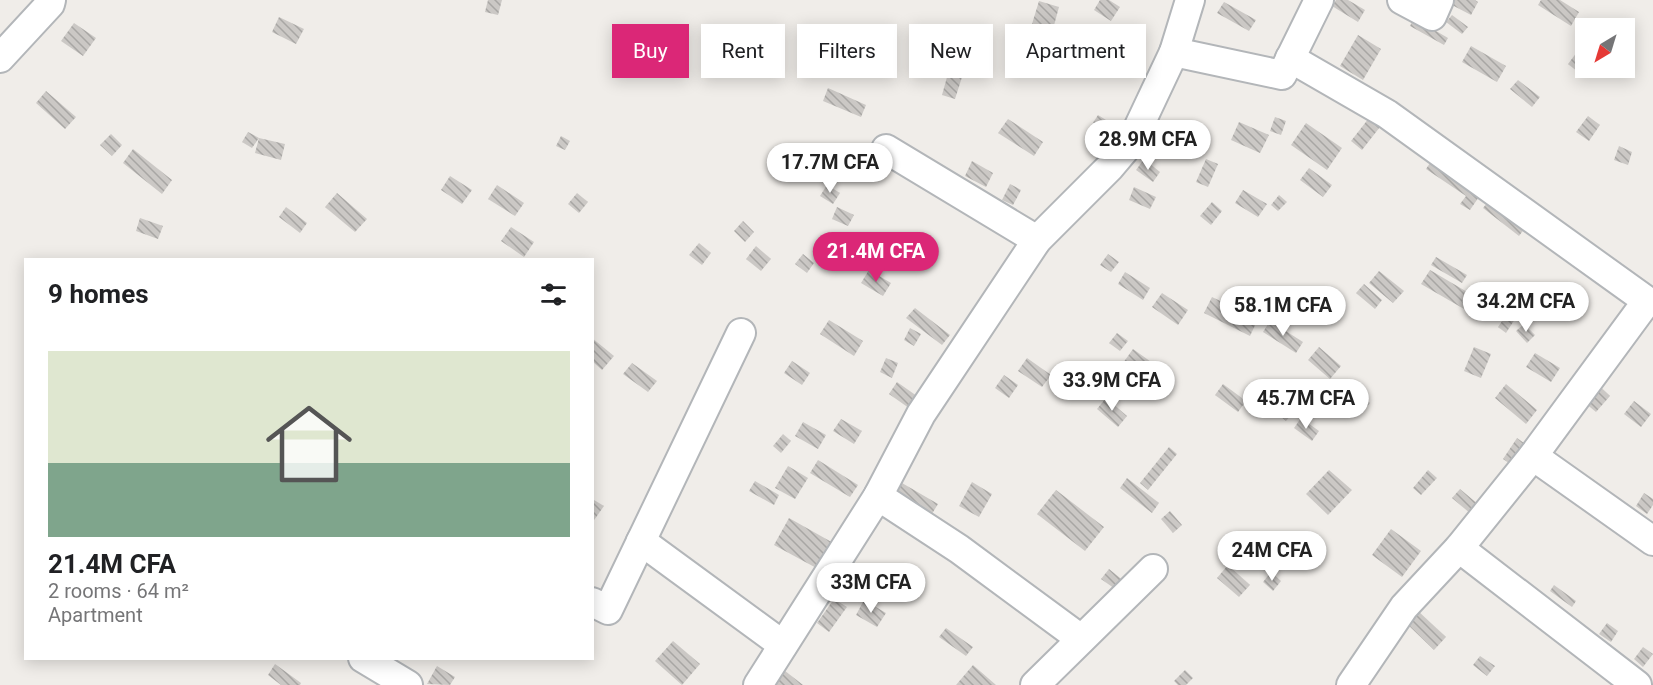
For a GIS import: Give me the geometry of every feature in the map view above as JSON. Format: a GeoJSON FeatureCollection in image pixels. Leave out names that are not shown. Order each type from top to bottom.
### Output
{"type":"FeatureCollection","features":[{"type":"Feature","properties":{"kind":"street"},"geometry":{"type":"LineString","coordinates":[[0,58],[50,4],[51,0]]}},
{"type":"Feature","properties":{"kind":"street"},"geometry":{"type":"LineString","coordinates":[[758,685],[878,496],[921,414],[1037,240],[1110,167],[1132,141],[1174,52],[1190,0]]}},
{"type":"Feature","properties":{"kind":"street"},"geometry":{"type":"LineString","coordinates":[[1174,52],[1282,75],[1319,0]]}},
{"type":"Feature","properties":{"kind":"street"},"geometry":{"type":"LineString","coordinates":[[1402,0],[1432,16],[1439,0]]}},
{"type":"Feature","properties":{"kind":"street"},"geometry":{"type":"LineString","coordinates":[[1290,58],[1387,114],[1647,301],[1533,456],[1459,549],[1404,607],[1351,685]]}},
{"type":"Feature","properties":{"kind":"street"},"geometry":{"type":"LineString","coordinates":[[886,149],[1037,240]]}},
{"type":"Feature","properties":{"kind":"street"},"geometry":{"type":"LineString","coordinates":[[594,603],[608,610],[741,333]]}},
{"type":"Feature","properties":{"kind":"street"},"geometry":{"type":"LineString","coordinates":[[1533,456],[1653,541]]}},
{"type":"Feature","properties":{"kind":"street"},"geometry":{"type":"LineString","coordinates":[[878,496],[958,549],[1081,639]]}},
{"type":"Feature","properties":{"kind":"street"},"geometry":{"type":"LineString","coordinates":[[641,541],[783,645]]}},
{"type":"Feature","properties":{"kind":"street"},"geometry":{"type":"LineString","coordinates":[[1459,549],[1637,685]]}},
{"type":"Feature","properties":{"kind":"street"},"geometry":{"type":"LineString","coordinates":[[1035,685],[1153,570]]}},
{"type":"Feature","properties":{"kind":"street"},"geometry":{"type":"LineString","coordinates":[[366,660],[408,685]]}},
{"type":"Feature","properties":{"kind":"building"},"geometry":{"type":"Polygon","coordinates":[[[488,0],[502,0],[498,15],[485,12],[488,0]]]}},
{"type":"Feature","properties":{"kind":"building"},"geometry":{"type":"Polygon","coordinates":[[[1100,0],[1109,0],[1120,7],[1111,21],[1094,10],[1100,0]]]}},
{"type":"Feature","properties":{"kind":"building"},"geometry":{"type":"Polygon","coordinates":[[[1336,0],[1348,0],[1365,10],[1358,22],[1332,6],[1336,0]]]}},
{"type":"Feature","properties":{"kind":"building"},"geometry":{"type":"Polygon","coordinates":[[[1455,0],[1478,2],[1471,15],[1452,5],[1455,0]]]}},
{"type":"Feature","properties":{"kind":"building"},"geometry":{"type":"Polygon","coordinates":[[[1541,0],[1560,0],[1579,12],[1571,26],[1538,5],[1541,0]]]}},
{"type":"Feature","properties":{"kind":"building"},"geometry":{"type":"Polygon","coordinates":[[[1039,1],[1059,7],[1054,24],[1032,24],[1039,1]]]}},
{"type":"Feature","properties":{"kind":"building"},"geometry":{"type":"Polygon","coordinates":[[[1224,2],[1256,20],[1249,31],[1217,13],[1224,2]]]}},
{"type":"Feature","properties":{"kind":"building"},"geometry":{"type":"Polygon","coordinates":[[[1452,15],[1468,27],[1462,34],[1446,22],[1452,15]]]}},
{"type":"Feature","properties":{"kind":"building"},"geometry":{"type":"Polygon","coordinates":[[[279,17],[304,29],[296,44],[272,32],[279,17]]]}},
{"type":"Feature","properties":{"kind":"building"},"geometry":{"type":"Polygon","coordinates":[[[1414,18],[1448,38],[1444,45],[1410,26],[1414,18]]]}},
{"type":"Feature","properties":{"kind":"building"},"geometry":{"type":"Polygon","coordinates":[[[74,23],[96,38],[83,56],[61,41],[74,23]]]}},
{"type":"Feature","properties":{"kind":"building"},"geometry":{"type":"Polygon","coordinates":[[[1358,35],[1381,49],[1363,80],[1340,66],[1358,35]]]}},
{"type":"Feature","properties":{"kind":"building"},"geometry":{"type":"Polygon","coordinates":[[[1471,46],[1506,66],[1497,82],[1462,62],[1471,46]]]}},
{"type":"Feature","properties":{"kind":"building"},"geometry":{"type":"Polygon","coordinates":[[[1575,55],[1575,70],[1568,64],[1575,55]]]}},
{"type":"Feature","properties":{"kind":"building"},"geometry":{"type":"Polygon","coordinates":[[[947,78],[962,78],[955,99],[942,95],[947,78]]]}},
{"type":"Feature","properties":{"kind":"building"},"geometry":{"type":"Polygon","coordinates":[[[1518,80],[1540,97],[1532,107],[1510,89],[1518,80]]]}},
{"type":"Feature","properties":{"kind":"building"},"geometry":{"type":"Polygon","coordinates":[[[828,88],[866,105],[861,117],[823,101],[828,88]]]}},
{"type":"Feature","properties":{"kind":"building"},"geometry":{"type":"Polygon","coordinates":[[[46,91],[76,117],[65,129],[36,103],[46,91]]]}},
{"type":"Feature","properties":{"kind":"building"},"geometry":{"type":"Polygon","coordinates":[[[1376,109],[1387,118],[1362,150],[1351,141],[1376,109]]]}},
{"type":"Feature","properties":{"kind":"building"},"geometry":{"type":"Polygon","coordinates":[[[1098,115],[1122,130],[1112,144],[1089,129],[1098,115]]]}},
{"type":"Feature","properties":{"kind":"building"},"geometry":{"type":"Polygon","coordinates":[[[1588,116],[1600,125],[1589,141],[1576,132],[1588,116]]]}},
{"type":"Feature","properties":{"kind":"building"},"geometry":{"type":"Polygon","coordinates":[[[1275,117],[1286,121],[1281,135],[1270,131],[1275,117]]]}},
{"type":"Feature","properties":{"kind":"building"},"geometry":{"type":"Polygon","coordinates":[[[1008,119],[1043,142],[1034,156],[998,133],[1008,119]]]}},
{"type":"Feature","properties":{"kind":"building"},"geometry":{"type":"Polygon","coordinates":[[[1239,122],[1269,135],[1260,153],[1231,140],[1239,122]]]}},
{"type":"Feature","properties":{"kind":"building"},"geometry":{"type":"Polygon","coordinates":[[[1306,123],[1342,148],[1327,170],[1291,145],[1306,123]]]}},
{"type":"Feature","properties":{"kind":"building"},"geometry":{"type":"Polygon","coordinates":[[[248,132],[259,138],[252,148],[242,142],[248,132]]]}},
{"type":"Feature","properties":{"kind":"building"},"geometry":{"type":"Polygon","coordinates":[[[111,134],[122,145],[112,156],[100,145],[111,134]]]}},
{"type":"Feature","properties":{"kind":"building"},"geometry":{"type":"Polygon","coordinates":[[[561,136],[570,141],[565,150],[556,146],[561,136]]]}},
{"type":"Feature","properties":{"kind":"building"},"geometry":{"type":"Polygon","coordinates":[[[259,138],[285,144],[281,160],[255,153],[259,138]]]}},
{"type":"Feature","properties":{"kind":"building"},"geometry":{"type":"Polygon","coordinates":[[[1619,146],[1632,152],[1628,165],[1614,160],[1619,146]]]}},
{"type":"Feature","properties":{"kind":"building"},"geometry":{"type":"Polygon","coordinates":[[[133,149],[172,180],[162,194],[123,163],[133,149]]]}},
{"type":"Feature","properties":{"kind":"building"},"geometry":{"type":"Polygon","coordinates":[[[1434,157],[1483,191],[1470,210],[1460,204],[1466,196],[1426,169],[1434,157]]]}},
{"type":"Feature","properties":{"kind":"building"},"geometry":{"type":"Polygon","coordinates":[[[1144,159],[1160,172],[1153,182],[1136,170],[1144,159]]]}},
{"type":"Feature","properties":{"kind":"building"},"geometry":{"type":"Polygon","coordinates":[[[1206,159],[1218,164],[1208,187],[1196,182],[1206,159]]]}},
{"type":"Feature","properties":{"kind":"building"},"geometry":{"type":"Polygon","coordinates":[[[972,161],[993,173],[986,187],[965,176],[972,161]]]}},
{"type":"Feature","properties":{"kind":"building"},"geometry":{"type":"Polygon","coordinates":[[[1309,168],[1332,185],[1323,197],[1300,180],[1309,168]]]}},
{"type":"Feature","properties":{"kind":"building"},"geometry":{"type":"Polygon","coordinates":[[[450,176],[472,190],[462,204],[441,190],[450,176]]]}},
{"type":"Feature","properties":{"kind":"building"},"geometry":{"type":"Polygon","coordinates":[[[1010,184],[1021,190],[1013,205],[1002,200],[1010,184]]]}},
{"type":"Feature","properties":{"kind":"building"},"geometry":{"type":"Polygon","coordinates":[[[497,185],[524,203],[515,216],[488,199],[497,185]]]}},
{"type":"Feature","properties":{"kind":"building"},"geometry":{"type":"Polygon","coordinates":[[[827,185],[840,193],[833,204],[820,196],[827,185]]]}},
{"type":"Feature","properties":{"kind":"building"},"geometry":{"type":"Polygon","coordinates":[[[1134,187],[1156,197],[1150,209],[1129,200],[1134,187]]]}},
{"type":"Feature","properties":{"kind":"building"},"geometry":{"type":"Polygon","coordinates":[[[1243,190],[1267,204],[1258,217],[1235,203],[1243,190]]]}},
{"type":"Feature","properties":{"kind":"building"},"geometry":{"type":"Polygon","coordinates":[[[337,193],[367,219],[355,232],[325,207],[337,193]]]}},
{"type":"Feature","properties":{"kind":"building"},"geometry":{"type":"Polygon","coordinates":[[[577,193],[588,202],[579,213],[568,204],[577,193]]]}},
{"type":"Feature","properties":{"kind":"building"},"geometry":{"type":"Polygon","coordinates":[[[1279,195],[1287,202],[1278,211],[1271,205],[1279,195]]]}},
{"type":"Feature","properties":{"kind":"building"},"geometry":{"type":"Polygon","coordinates":[[[1492,197],[1528,224],[1519,236],[1483,208],[1492,197]]]}},
{"type":"Feature","properties":{"kind":"building"},"geometry":{"type":"Polygon","coordinates":[[[1212,202],[1222,211],[1211,225],[1200,216],[1212,202]]]}},
{"type":"Feature","properties":{"kind":"building"},"geometry":{"type":"Polygon","coordinates":[[[286,207],[307,223],[300,233],[279,217],[286,207]]]}},
{"type":"Feature","properties":{"kind":"building"},"geometry":{"type":"Polygon","coordinates":[[[837,207],[854,215],[848,226],[832,219],[837,207]]]}},
{"type":"Feature","properties":{"kind":"building"},"geometry":{"type":"Polygon","coordinates":[[[140,218],[163,226],[158,239],[136,231],[140,218]]]}},
{"type":"Feature","properties":{"kind":"building"},"geometry":{"type":"Polygon","coordinates":[[[743,221],[754,232],[745,242],[734,231],[743,221]]]}},
{"type":"Feature","properties":{"kind":"building"},"geometry":{"type":"Polygon","coordinates":[[[511,227],[534,242],[524,257],[501,241],[511,227]]]}},
{"type":"Feature","properties":{"kind":"building"},"geometry":{"type":"Polygon","coordinates":[[[699,243],[711,253],[702,265],[689,255],[699,243]]]}},
{"type":"Feature","properties":{"kind":"building"},"geometry":{"type":"Polygon","coordinates":[[[756,246],[771,259],[761,271],[746,259],[756,246]]]}},
{"type":"Feature","properties":{"kind":"building"},"geometry":{"type":"Polygon","coordinates":[[[803,254],[814,263],[807,273],[795,264],[803,254]]]}},
{"type":"Feature","properties":{"kind":"building"},"geometry":{"type":"Polygon","coordinates":[[[1108,254],[1119,262],[1111,272],[1100,265],[1108,254]]]}},
{"type":"Feature","properties":{"kind":"building"},"geometry":{"type":"Polygon","coordinates":[[[1436,257],[1467,275],[1462,283],[1431,265],[1436,257]]]}},
{"type":"Feature","properties":{"kind":"building"},"geometry":{"type":"Polygon","coordinates":[[[869,270],[891,283],[883,296],[861,283],[869,270]]]}},
{"type":"Feature","properties":{"kind":"building"},"geometry":{"type":"Polygon","coordinates":[[[1430,270],[1479,299],[1471,313],[1421,284],[1430,270]]]}},
{"type":"Feature","properties":{"kind":"building"},"geometry":{"type":"Polygon","coordinates":[[[1379,271],[1404,291],[1393,303],[1369,283],[1379,271]]]}},
{"type":"Feature","properties":{"kind":"building"},"geometry":{"type":"Polygon","coordinates":[[[1125,272],[1150,288],[1143,300],[1118,284],[1125,272]]]}},
{"type":"Feature","properties":{"kind":"building"},"geometry":{"type":"Polygon","coordinates":[[[1364,284],[1382,300],[1375,309],[1356,293],[1364,284]]]}},
{"type":"Feature","properties":{"kind":"building"},"geometry":{"type":"Polygon","coordinates":[[[1162,293],[1188,310],[1178,325],[1152,307],[1162,293]]]}},
{"type":"Feature","properties":{"kind":"building"},"geometry":{"type":"Polygon","coordinates":[[[1212,297],[1258,319],[1250,336],[1204,313],[1212,297]]]}},
{"type":"Feature","properties":{"kind":"building"},"geometry":{"type":"Polygon","coordinates":[[[915,308],[950,335],[942,345],[906,318],[915,308]]]}},
{"type":"Feature","properties":{"kind":"building"},"geometry":{"type":"Polygon","coordinates":[[[1507,314],[1515,319],[1506,333],[1498,327],[1507,314]]]}},
{"type":"Feature","properties":{"kind":"building"},"geometry":{"type":"Polygon","coordinates":[[[829,320],[863,341],[854,356],[820,334],[829,320]]]}},
{"type":"Feature","properties":{"kind":"building"},"geometry":{"type":"Polygon","coordinates":[[[1270,321],[1303,342],[1296,353],[1263,332],[1270,321]]]}},
{"type":"Feature","properties":{"kind":"building"},"geometry":{"type":"Polygon","coordinates":[[[1524,324],[1535,335],[1527,343],[1516,331],[1524,324]]]}},
{"type":"Feature","properties":{"kind":"building"},"geometry":{"type":"Polygon","coordinates":[[[910,328],[921,334],[914,346],[904,340],[910,328]]]}},
{"type":"Feature","properties":{"kind":"building"},"geometry":{"type":"Polygon","coordinates":[[[1117,333],[1128,341],[1120,351],[1109,343],[1117,333]]]}},
{"type":"Feature","properties":{"kind":"building"},"geometry":{"type":"Polygon","coordinates":[[[594,340],[614,356],[602,370],[594,363],[594,340]]]}},
{"type":"Feature","properties":{"kind":"building"},"geometry":{"type":"Polygon","coordinates":[[[1319,347],[1341,366],[1330,379],[1308,360],[1319,347]]]}},
{"type":"Feature","properties":{"kind":"building"},"geometry":{"type":"Polygon","coordinates":[[[1474,347],[1491,354],[1481,378],[1464,371],[1474,347]]]}},
{"type":"Feature","properties":{"kind":"building"},"geometry":{"type":"Polygon","coordinates":[[[1133,349],[1154,364],[1145,378],[1123,363],[1133,349]]]}},
{"type":"Feature","properties":{"kind":"building"},"geometry":{"type":"Polygon","coordinates":[[[1535,353],[1560,368],[1551,382],[1526,367],[1535,353]]]}},
{"type":"Feature","properties":{"kind":"building"},"geometry":{"type":"Polygon","coordinates":[[[886,358],[898,363],[892,378],[880,372],[886,358]]]}},
{"type":"Feature","properties":{"kind":"building"},"geometry":{"type":"Polygon","coordinates":[[[1027,358],[1051,375],[1042,387],[1018,371],[1027,358]]]}},
{"type":"Feature","properties":{"kind":"building"},"geometry":{"type":"Polygon","coordinates":[[[792,361],[810,373],[802,385],[784,373],[792,361]]]}},
{"type":"Feature","properties":{"kind":"building"},"geometry":{"type":"Polygon","coordinates":[[[632,363],[657,381],[648,392],[623,374],[632,363]]]}},
{"type":"Feature","properties":{"kind":"building"},"geometry":{"type":"Polygon","coordinates":[[[1004,375],[1018,385],[1009,398],[995,388],[1004,375]]]}},
{"type":"Feature","properties":{"kind":"building"},"geometry":{"type":"Polygon","coordinates":[[[1087,381],[1096,388],[1086,400],[1077,392],[1087,381]]]}},
{"type":"Feature","properties":{"kind":"building"},"geometry":{"type":"Polygon","coordinates":[[[1594,381],[1610,396],[1596,412],[1579,398],[1594,381]]]}},
{"type":"Feature","properties":{"kind":"building"},"geometry":{"type":"Polygon","coordinates":[[[897,382],[924,401],[916,413],[889,394],[897,382]]]}},
{"type":"Feature","properties":{"kind":"building"},"geometry":{"type":"Polygon","coordinates":[[[1223,384],[1246,401],[1238,412],[1215,395],[1223,384]]]}},
{"type":"Feature","properties":{"kind":"building"},"geometry":{"type":"Polygon","coordinates":[[[1506,384],[1537,410],[1526,424],[1495,398],[1506,384]]]}},
{"type":"Feature","properties":{"kind":"building"},"geometry":{"type":"Polygon","coordinates":[[[1352,387],[1370,403],[1361,413],[1343,398],[1352,387]]]}},
{"type":"Feature","properties":{"kind":"building"},"geometry":{"type":"Polygon","coordinates":[[[1276,392],[1296,409],[1286,421],[1266,404],[1276,392]]]}},
{"type":"Feature","properties":{"kind":"building"},"geometry":{"type":"Polygon","coordinates":[[[1106,398],[1127,416],[1118,427],[1097,409],[1106,398]]]}},
{"type":"Feature","properties":{"kind":"building"},"geometry":{"type":"Polygon","coordinates":[[[1634,401],[1651,414],[1641,427],[1624,414],[1634,401]]]}},
{"type":"Feature","properties":{"kind":"building"},"geometry":{"type":"Polygon","coordinates":[[[1301,418],[1319,431],[1312,441],[1294,428],[1301,418]]]}},
{"type":"Feature","properties":{"kind":"building"},"geometry":{"type":"Polygon","coordinates":[[[841,419],[862,431],[854,444],[833,431],[841,419]]]}},
{"type":"Feature","properties":{"kind":"building"},"geometry":{"type":"Polygon","coordinates":[[[803,422],[826,435],[818,449],[795,436],[803,422]]]}},
{"type":"Feature","properties":{"kind":"building"},"geometry":{"type":"Polygon","coordinates":[[[783,434],[791,441],[781,453],[773,446],[783,434]]]}},
{"type":"Feature","properties":{"kind":"building"},"geometry":{"type":"Polygon","coordinates":[[[1517,438],[1535,451],[1521,471],[1503,459],[1517,438]]]}},
{"type":"Feature","properties":{"kind":"building"},"geometry":{"type":"Polygon","coordinates":[[[1169,447],[1177,454],[1148,490],[1140,483],[1169,447]]]}},
{"type":"Feature","properties":{"kind":"building"},"geometry":{"type":"Polygon","coordinates":[[[818,460],[858,485],[850,497],[810,473],[818,460]]]}},
{"type":"Feature","properties":{"kind":"building"},"geometry":{"type":"Polygon","coordinates":[[[788,466],[808,478],[795,499],[775,488],[788,466]]]}},
{"type":"Feature","properties":{"kind":"building"},"geometry":{"type":"Polygon","coordinates":[[[1329,470],[1352,490],[1328,515],[1306,494],[1329,470]]]}},
{"type":"Feature","properties":{"kind":"building"},"geometry":{"type":"Polygon","coordinates":[[[1428,470],[1437,478],[1421,495],[1413,488],[1428,470]]]}},
{"type":"Feature","properties":{"kind":"building"},"geometry":{"type":"Polygon","coordinates":[[[1127,478],[1159,503],[1152,513],[1120,488],[1127,478]]]}},
{"type":"Feature","properties":{"kind":"building"},"geometry":{"type":"Polygon","coordinates":[[[755,481],[779,495],[774,505],[749,491],[755,481]]]}},
{"type":"Feature","properties":{"kind":"building"},"geometry":{"type":"Polygon","coordinates":[[[972,482],[992,494],[979,517],[959,506],[972,482]]]}},
{"type":"Feature","properties":{"kind":"building"},"geometry":{"type":"Polygon","coordinates":[[[902,483],[938,504],[930,517],[894,496],[902,483]]]}},
{"type":"Feature","properties":{"kind":"building"},"geometry":{"type":"Polygon","coordinates":[[[1460,489],[1479,505],[1471,514],[1452,498],[1460,489]]]}},
{"type":"Feature","properties":{"kind":"building"},"geometry":{"type":"Polygon","coordinates":[[[1056,490],[1104,527],[1085,551],[1037,514],[1056,490]]]}},
{"type":"Feature","properties":{"kind":"building"},"geometry":{"type":"Polygon","coordinates":[[[1644,493],[1653,499],[1653,505],[1647,514],[1636,506],[1644,493]]]}},
{"type":"Feature","properties":{"kind":"building"},"geometry":{"type":"Polygon","coordinates":[[[594,500],[604,506],[594,520],[594,500]]]}},
{"type":"Feature","properties":{"kind":"building"},"geometry":{"type":"Polygon","coordinates":[[[1170,511],[1182,525],[1173,533],[1161,519],[1170,511]]]}},
{"type":"Feature","properties":{"kind":"building"},"geometry":{"type":"Polygon","coordinates":[[[789,518],[835,544],[820,570],[774,545],[789,518]]]}},
{"type":"Feature","properties":{"kind":"building"},"geometry":{"type":"Polygon","coordinates":[[[1391,529],[1421,551],[1402,577],[1372,555],[1391,529]]]}},
{"type":"Feature","properties":{"kind":"building"},"geometry":{"type":"Polygon","coordinates":[[[1228,565],[1250,585],[1239,597],[1217,578],[1228,565]]]}},
{"type":"Feature","properties":{"kind":"building"},"geometry":{"type":"Polygon","coordinates":[[[1109,569],[1125,582],[1118,591],[1101,579],[1109,569]]]}},
{"type":"Feature","properties":{"kind":"building"},"geometry":{"type":"Polygon","coordinates":[[[1271,572],[1281,581],[1273,591],[1263,582],[1271,572]]]}},
{"type":"Feature","properties":{"kind":"building"},"geometry":{"type":"Polygon","coordinates":[[[1554,585],[1576,601],[1572,607],[1550,591],[1554,585]]]}},
{"type":"Feature","properties":{"kind":"building"},"geometry":{"type":"Polygon","coordinates":[[[834,599],[847,607],[829,632],[817,623],[834,599]]]}},
{"type":"Feature","properties":{"kind":"building"},"geometry":{"type":"Polygon","coordinates":[[[864,600],[886,613],[877,627],[856,615],[864,600]]]}},
{"type":"Feature","properties":{"kind":"building"},"geometry":{"type":"Polygon","coordinates":[[[1417,610],[1446,637],[1434,650],[1405,622],[1417,610]]]}},
{"type":"Feature","properties":{"kind":"building"},"geometry":{"type":"Polygon","coordinates":[[[1607,623],[1618,631],[1611,642],[1599,634],[1607,623]]]}},
{"type":"Feature","properties":{"kind":"building"},"geometry":{"type":"Polygon","coordinates":[[[946,628],[973,647],[966,656],[939,637],[946,628]]]}},
{"type":"Feature","properties":{"kind":"building"},"geometry":{"type":"Polygon","coordinates":[[[673,641],[700,664],[682,685],[655,661],[673,641]]]}},
{"type":"Feature","properties":{"kind":"building"},"geometry":{"type":"Polygon","coordinates":[[[1643,647],[1653,654],[1643,667],[1634,659],[1643,647]]]}},
{"type":"Feature","properties":{"kind":"building"},"geometry":{"type":"Polygon","coordinates":[[[1480,656],[1495,666],[1487,676],[1473,665],[1480,656]]]}},
{"type":"Feature","properties":{"kind":"building"},"geometry":{"type":"Polygon","coordinates":[[[275,664],[301,683],[300,685],[281,685],[268,675],[275,664]]]}},
{"type":"Feature","properties":{"kind":"building"},"geometry":{"type":"Polygon","coordinates":[[[973,665],[996,685],[956,685],[973,665]]]}},
{"type":"Feature","properties":{"kind":"building"},"geometry":{"type":"Polygon","coordinates":[[[437,666],[455,677],[450,685],[427,684],[437,666]]]}},
{"type":"Feature","properties":{"kind":"building"},"geometry":{"type":"Polygon","coordinates":[[[780,667],[803,685],[776,685],[770,680],[780,667]]]}},
{"type":"Feature","properties":{"kind":"building"},"geometry":{"type":"Polygon","coordinates":[[[1185,670],[1193,678],[1186,685],[1178,685],[1174,681],[1185,670]]]}}]}
